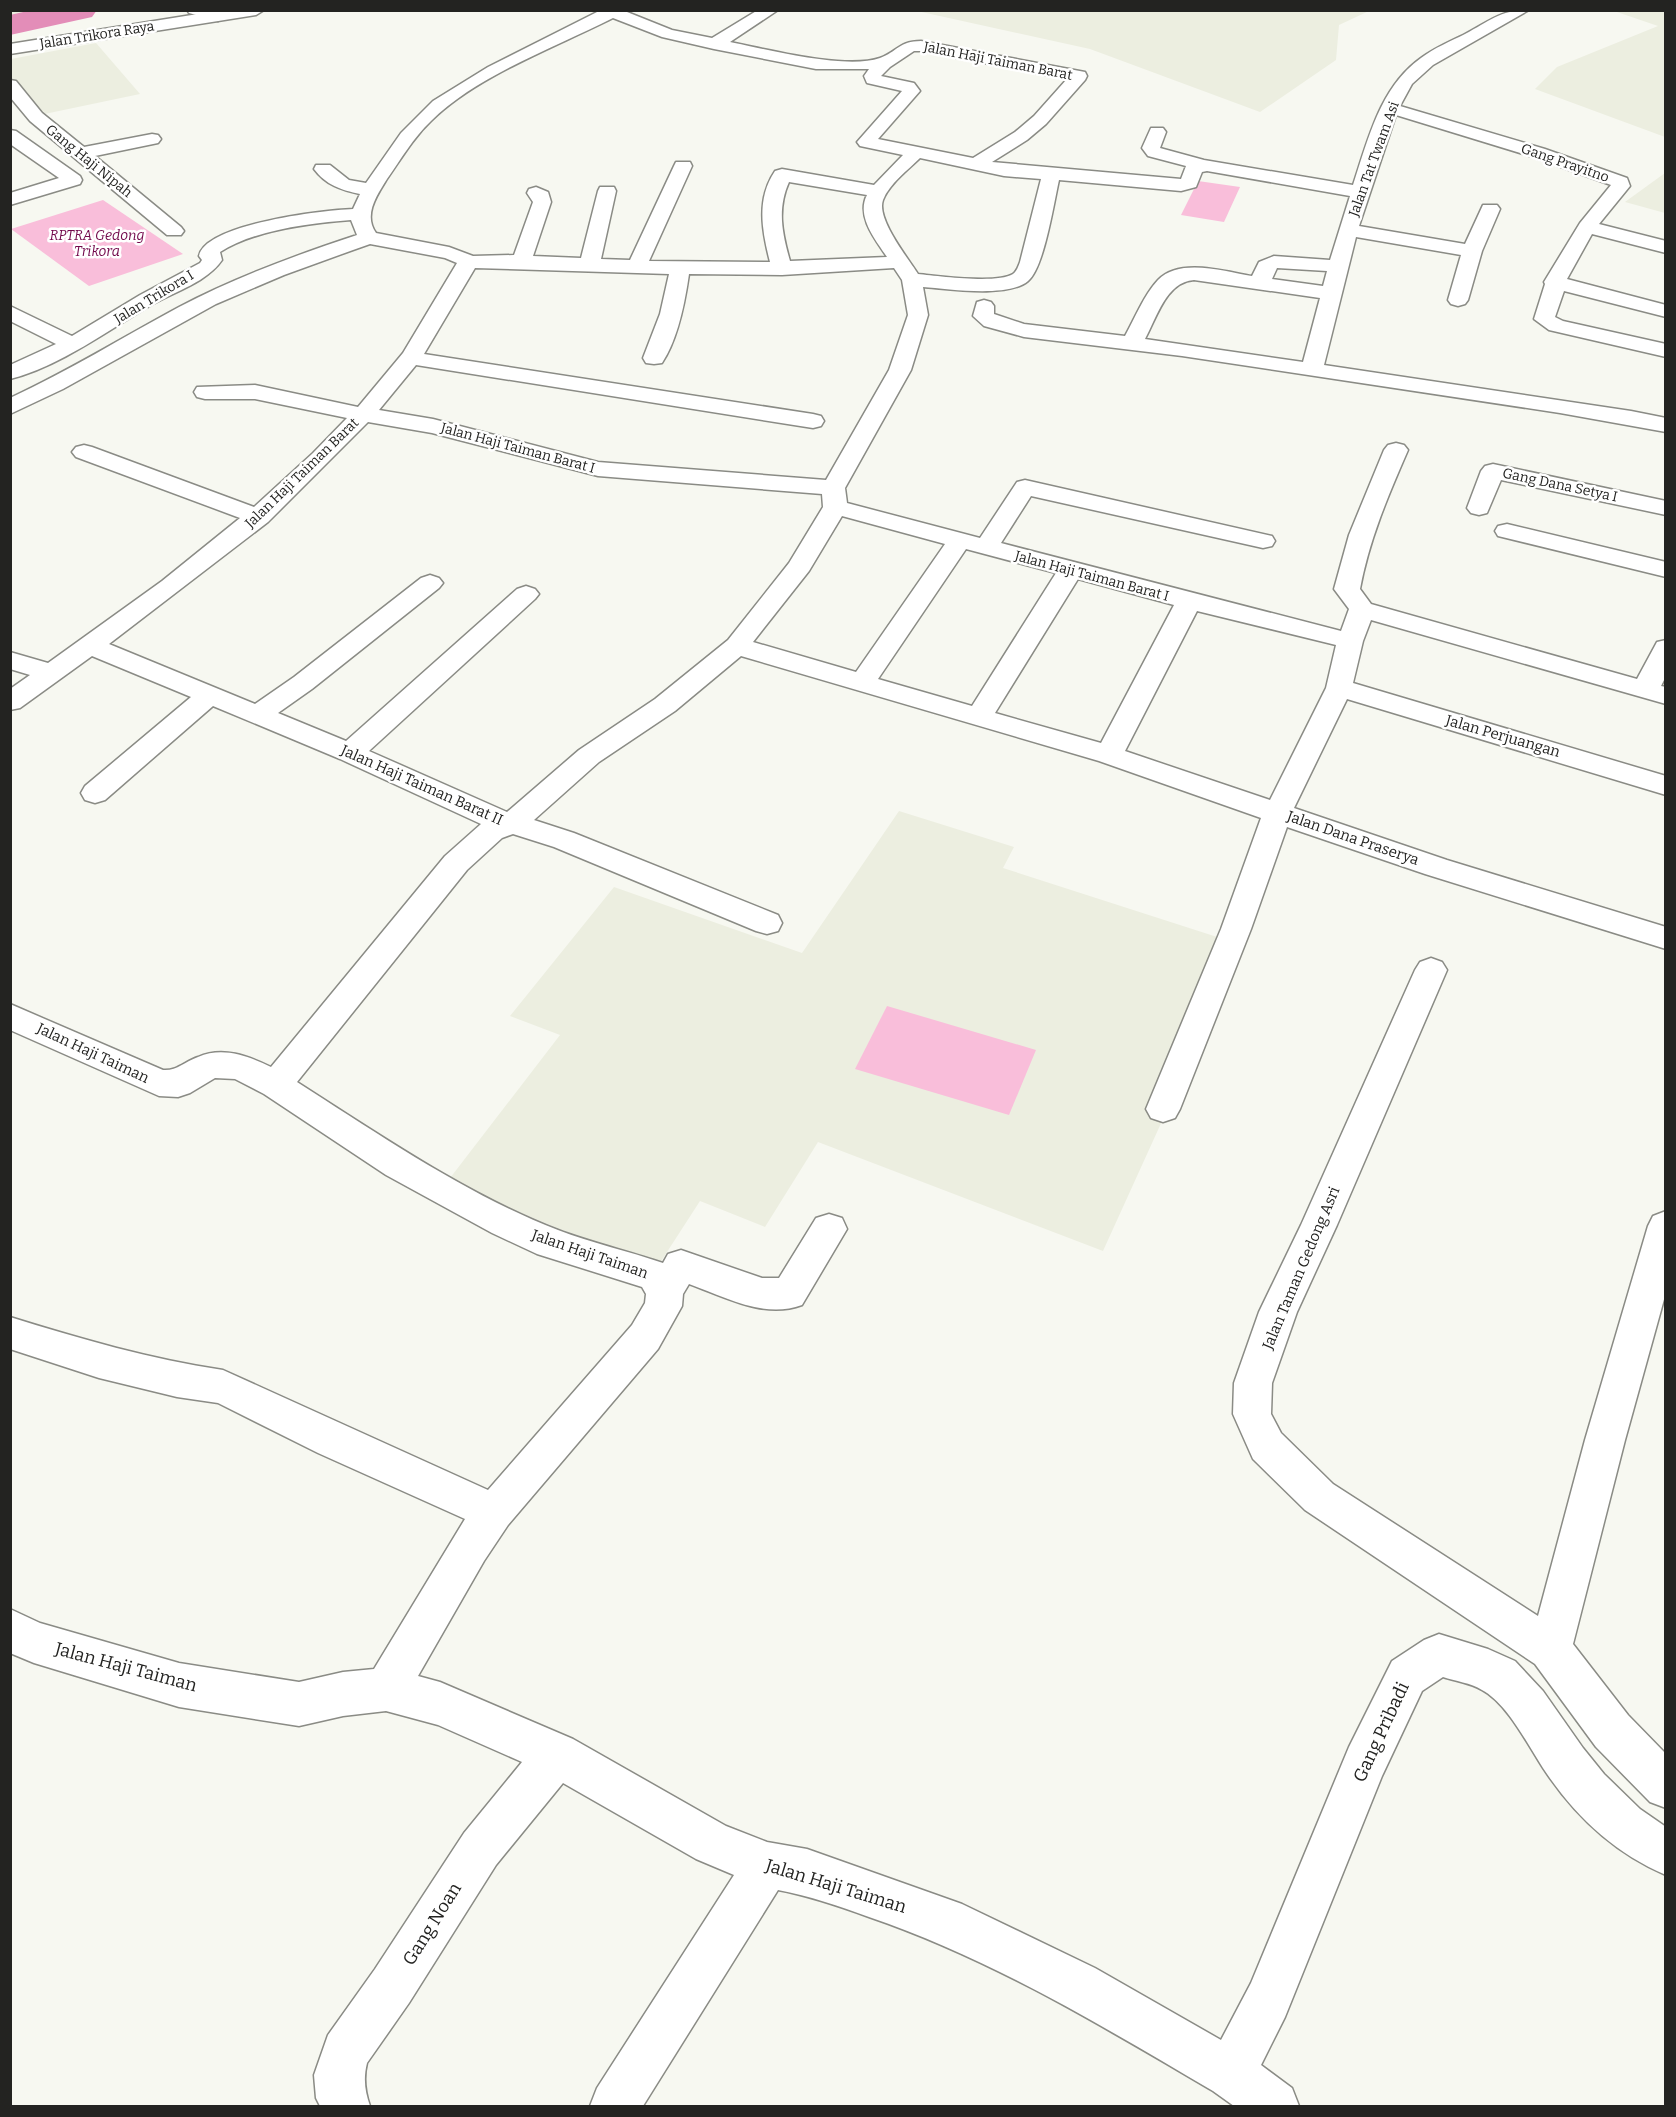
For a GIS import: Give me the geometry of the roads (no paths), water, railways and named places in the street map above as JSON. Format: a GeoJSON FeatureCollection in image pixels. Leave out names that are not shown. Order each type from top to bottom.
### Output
{"type":"FeatureCollection","features":[{"type":"Feature","properties":{"kind":"street"},"geometry":{"type":"LineString","coordinates":[[195,10],[218,16]]}},
{"type":"Feature","properties":{"kind":"street","name":"Jalan Trikora Raya"},"geometry":{"type":"LineString","coordinates":[[10,49],[181,16],[218,16],[256,10]]}},
{"type":"Feature","properties":{"kind":"street"},"geometry":{"type":"LineString","coordinates":[[714,44],[770,10]]}},
{"type":"Feature","properties":{"kind":"street","name":"Jalan Tat Twam Asi"},"geometry":{"type":"LineString","coordinates":[[1312,370],[1348,230],[1377,141],[1390,108],[1406,80],[1427,61],[1521,10]]}},
{"type":"Feature","properties":{"kind":"street","name":"Jalan Haji Taiman Barat"},"geometry":{"type":"LineString","coordinates":[[360,214],[371,190],[419,123],[439,104],[514,59],[611,11],[660,32],[816,64],[850,66],[884,63],[910,46],[921,46],[1079,76],[1040,120],[1021,136],[975,165]]}},
{"type":"Feature","properties":{"kind":"street"},"geometry":{"type":"LineString","coordinates":[[884,63],[872,76],[873,79],[908,87],[911,91],[866,142],[975,165],[1051,175],[1181,185],[1189,183],[1194,168],[1201,165]]}},
{"type":"Feature","properties":{"kind":"street","name":"Gang Haji Nipah"},"geometry":{"type":"LineString","coordinates":[[10,85],[36,117],[174,231]]}},
{"type":"Feature","properties":{"kind":"street","name":"Gang Prayitno"},"geometry":{"type":"LineString","coordinates":[[1390,108],[1529,150],[1620,182],[1622,186],[1587,227],[1554,282],[1544,319],[1556,326],[1665,351]]}},
{"type":"Feature","properties":{"kind":"street"},"geometry":{"type":"LineString","coordinates":[[10,123],[36,117]]}},
{"type":"Feature","properties":{"kind":"street"},"geometry":{"type":"LineString","coordinates":[[1157,132],[1151,148],[1154,152],[1201,165],[1236,169],[1362,192]]}},
{"type":"Feature","properties":{"kind":"street"},"geometry":{"type":"LineString","coordinates":[[10,135],[73,180],[10,199]]}},
{"type":"Feature","properties":{"kind":"street"},"geometry":{"type":"LineString","coordinates":[[78,154],[152,139]]}},
{"type":"Feature","properties":{"kind":"street"},"geometry":{"type":"LineString","coordinates":[[906,271],[874,218],[872,204],[878,191],[916,152]]}},
{"type":"Feature","properties":{"kind":"street"},"geometry":{"type":"LineString","coordinates":[[637,266],[683,166]]}},
{"type":"Feature","properties":{"kind":"street"},"geometry":{"type":"LineString","coordinates":[[323,169],[343,185],[371,190]]}},
{"type":"Feature","properties":{"kind":"street"},"geometry":{"type":"LineString","coordinates":[[782,269],[770,211],[774,192],[782,175],[878,191]]}},
{"type":"Feature","properties":{"kind":"street"},"geometry":{"type":"LineString","coordinates":[[10,407],[47,390],[188,311],[252,279],[369,238],[449,253],[462,257],[468,262],[522,260],[680,268],[906,271],[982,283],[1005,283],[1018,280],[1027,270],[1051,175]]}},
{"type":"Feature","properties":{"kind":"street"},"geometry":{"type":"LineString","coordinates":[[590,264],[607,191]]}},
{"type":"Feature","properties":{"kind":"street"},"geometry":{"type":"LineString","coordinates":[[522,260],[542,202],[541,196],[536,193]]}},
{"type":"Feature","properties":{"kind":"street"},"geometry":{"type":"LineString","coordinates":[[1458,300],[1472,251],[1490,208]]}},
{"type":"Feature","properties":{"kind":"street"},"geometry":{"type":"LineString","coordinates":[[360,214],[362,230],[369,238]]}},
{"type":"Feature","properties":{"kind":"street","name":"Jalan Trikora I"},"geometry":{"type":"LineString","coordinates":[[74,344],[147,299],[207,267],[212,260],[209,255],[210,250],[215,246],[268,227],[316,216],[360,214]]}},
{"type":"Feature","properties":{"kind":"street"},"geometry":{"type":"LineString","coordinates":[[1587,227],[1665,247]]}},
{"type":"Feature","properties":{"kind":"street"},"geometry":{"type":"LineString","coordinates":[[1348,230],[1472,251]]}},
{"type":"Feature","properties":{"kind":"street","name":"Jalan Haji Taiman Barat"},"geometry":{"type":"LineString","coordinates":[[10,702],[179,581],[259,516],[327,453],[411,358],[468,262]]}},
{"type":"Feature","properties":{"kind":"street"},"geometry":{"type":"LineString","coordinates":[[1260,283],[1266,266],[1274,262],[1338,266]]}},
{"type":"Feature","properties":{"kind":"street"},"geometry":{"type":"LineString","coordinates":[[654,358],[678,286],[680,268]]}},
{"type":"Feature","properties":{"kind":"street","name":"Jalan Haji Taiman Barat II"},"geometry":{"type":"LineString","coordinates":[[91,646],[211,694],[511,824],[588,756],[665,705],[738,646],[800,566],[900,370],[918,315],[906,271]]}},
{"type":"Feature","properties":{"kind":"street"},"geometry":{"type":"LineString","coordinates":[[1131,343],[1168,280],[1177,276],[1194,274],[1331,293]]}},
{"type":"Feature","properties":{"kind":"street"},"geometry":{"type":"LineString","coordinates":[[1554,282],[1665,311]]}},
{"type":"Feature","properties":{"kind":"street"},"geometry":{"type":"LineString","coordinates":[[984,306],[983,316],[995,324],[1017,330],[1131,343],[1542,401],[1665,425]]}},
{"type":"Feature","properties":{"kind":"street"},"geometry":{"type":"LineString","coordinates":[[10,312],[53,336],[74,344]]}},
{"type":"Feature","properties":{"kind":"street"},"geometry":{"type":"LineString","coordinates":[[10,373],[74,344]]}},
{"type":"Feature","properties":{"kind":"street"},"geometry":{"type":"LineString","coordinates":[[411,358],[813,421]]}},
{"type":"Feature","properties":{"kind":"street","name":"Jalan Haji Taiman Barat I"},"geometry":{"type":"LineString","coordinates":[[205,392],[255,392],[363,415],[444,428],[598,469],[834,498],[958,541],[1189,602],[1350,641]]}},
{"type":"Feature","properties":{"kind":"street"},"geometry":{"type":"LineString","coordinates":[[1396,450],[1362,524],[1351,564],[1347,590],[1362,609],[1656,692],[1665,648]]}},
{"type":"Feature","properties":{"kind":"street"},"geometry":{"type":"LineString","coordinates":[[84,452],[259,516]]}},
{"type":"Feature","properties":{"kind":"street","name":"Gang Dana Setya I"},"geometry":{"type":"LineString","coordinates":[[1479,508],[1493,471],[1665,508]]}},
{"type":"Feature","properties":{"kind":"street"},"geometry":{"type":"LineString","coordinates":[[986,548],[1026,487],[1263,541]]}},
{"type":"Feature","properties":{"kind":"street"},"geometry":{"type":"LineString","coordinates":[[1507,531],[1665,570]]}},
{"type":"Feature","properties":{"kind":"street"},"geometry":{"type":"LineString","coordinates":[[862,683],[958,541]]}},
{"type":"Feature","properties":{"kind":"street"},"geometry":{"type":"LineString","coordinates":[[980,717],[1071,570]]}},
{"type":"Feature","properties":{"kind":"street"},"geometry":{"type":"LineString","coordinates":[[258,714],[303,683],[430,583]]}},
{"type":"Feature","properties":{"kind":"street"},"geometry":{"type":"LineString","coordinates":[[350,753],[526,594]]}},
{"type":"Feature","properties":{"kind":"street"},"geometry":{"type":"LineString","coordinates":[[1109,755],[1189,602]]}},
{"type":"Feature","properties":{"kind":"street","name":"Jalan Dana Praserya"},"geometry":{"type":"LineString","coordinates":[[1362,609],[1350,641],[1339,688],[1278,812],[1436,867],[1665,938]]}},
{"type":"Feature","properties":{"kind":"street"},"geometry":{"type":"LineString","coordinates":[[738,646],[1109,755],[1278,812],[1236,929],[1163,1109]]}},
{"type":"Feature","properties":{"kind":"street"},"geometry":{"type":"LineString","coordinates":[[10,660],[52,673]]}},
{"type":"Feature","properties":{"kind":"street","name":"Jalan Perjuangan"},"geometry":{"type":"LineString","coordinates":[[1339,688],[1586,760],[1665,786]]}},
{"type":"Feature","properties":{"kind":"street"},"geometry":{"type":"LineString","coordinates":[[95,793],[211,694]]}},
{"type":"Feature","properties":{"kind":"street"},"geometry":{"type":"LineString","coordinates":[[276,1085],[456,862],[492,831],[511,824],[564,840],[767,923]]}},
{"type":"Feature","properties":{"kind":"street","name":"Jalan Taman Gedong Asri"},"geometry":{"type":"LineString","coordinates":[[1431,970],[1319,1226],[1278,1312],[1253,1383],[1252,1414],[1268,1446],[1319,1497],[1550,1649],[1612,1731],[1665,1786]]}},
{"type":"Feature","properties":{"kind":"street","name":"Jalan Haji Taiman"},"geometry":{"type":"LineString","coordinates":[[10,1016],[159,1083],[178,1084],[208,1066],[225,1064],[243,1068],[276,1085],[398,1165],[505,1223],[550,1244],[655,1276],[665,1292]]}},
{"type":"Feature","properties":{"kind":"street"},"geometry":{"type":"LineString","coordinates":[[1550,1649],[1665,1226]]}},
{"type":"Feature","properties":{"kind":"street"},"geometry":{"type":"LineString","coordinates":[[386,1689],[470,1547],[494,1512],[645,1337],[663,1306],[665,1292],[681,1265],[762,1294],[789,1294],[829,1228]]}},
{"type":"Feature","properties":{"kind":"street"},"geometry":{"type":"LineString","coordinates":[[10,1333],[99,1360],[177,1380],[223,1387],[332,1440],[494,1512]]}},
{"type":"Feature","properties":{"kind":"street","name":"Jalan Haji Taiman"},"geometry":{"type":"LineString","coordinates":[[10,1630],[34,1642],[179,1685],[299,1704],[343,1694],[386,1689],[440,1704],[557,1755],[712,1843],[767,1865],[807,1872],[945,1921],[1078,1986],[1231,2073],[1274,2106]]}},
{"type":"Feature","properties":{"kind":"street","name":"Gang Pribadi"},"geometry":{"type":"LineString","coordinates":[[1231,2073],[1268,2000],[1365,1763],[1407,1676],[1439,1655],[1499,1676],[1534,1715],[1567,1764],[1601,1804],[1646,1843],[1665,1852]]}},
{"type":"Feature","properties":{"kind":"street","name":"Gang Noan"},"geometry":{"type":"LineString","coordinates":[[345,2106],[341,2098],[339,2075],[345,2052],[392,1986],[480,1849],[557,1755]]}},
{"type":"Feature","properties":{"kind":"street"},"geometry":{"type":"LineString","coordinates":[[615,2106],[767,1865]]}},
{"type":"Feature","properties":{"kind":"waterway"},"geometry":{"type":"LineString","coordinates":[[10,25],[81,10]]}},
{"type":"Feature","properties":{"kind":"park label","name":"RPTRA Gedong Trikora"},"geometry":{"type":"Point","coordinates":[97,244]}}]}
